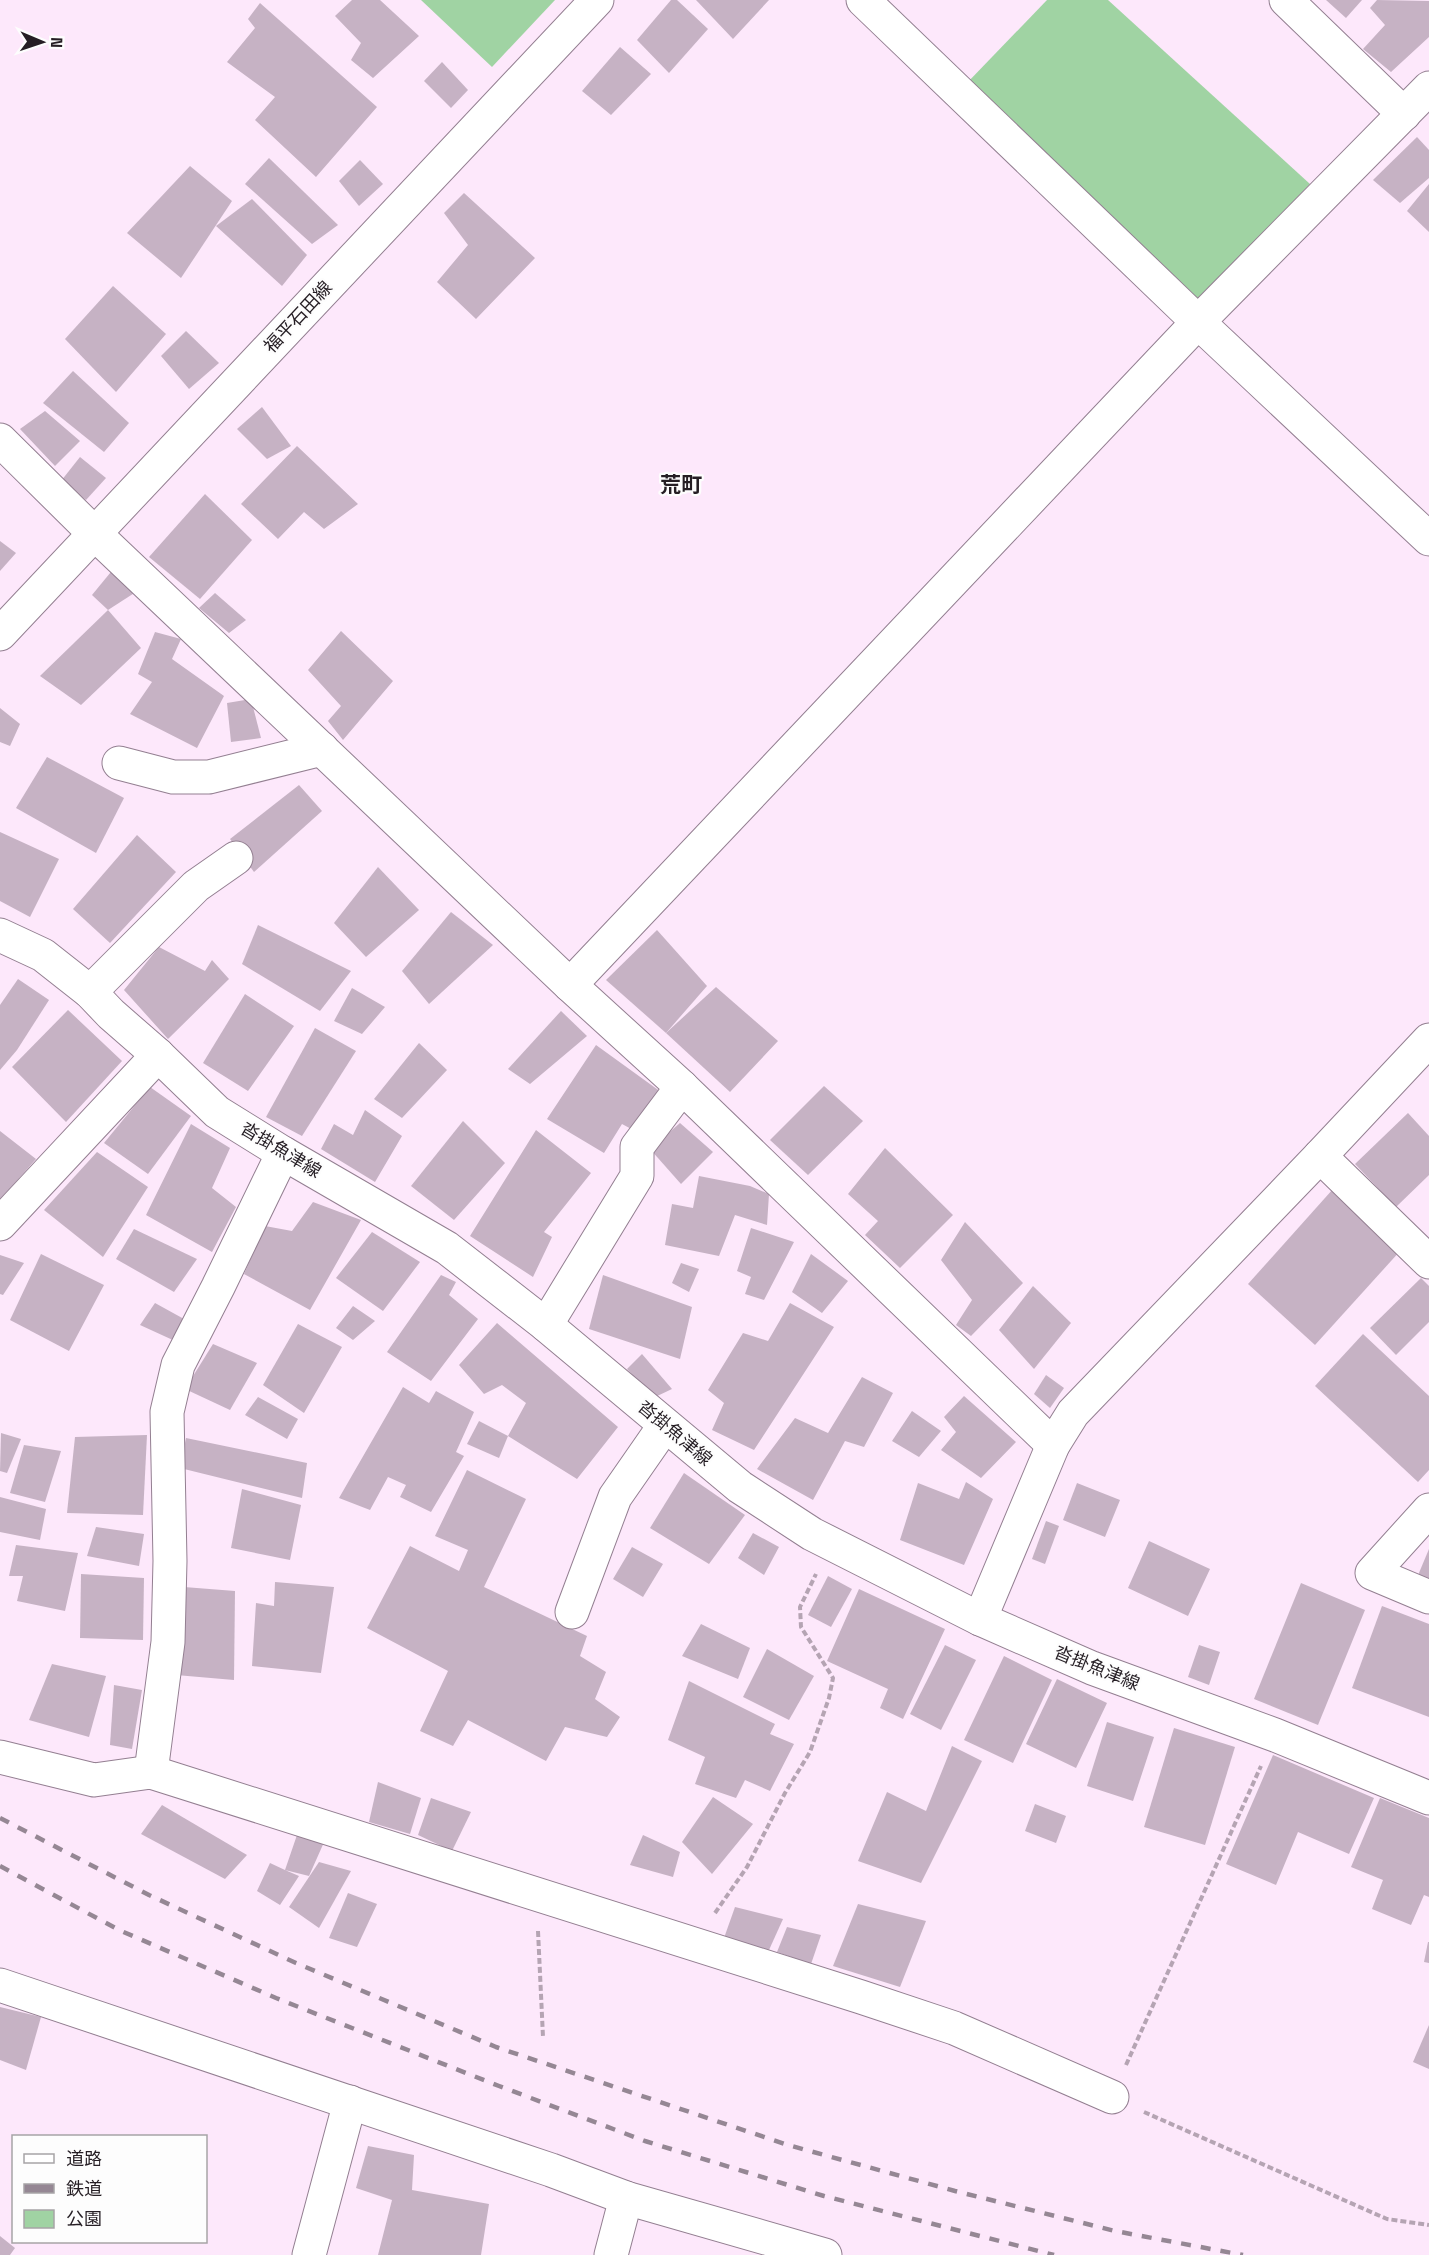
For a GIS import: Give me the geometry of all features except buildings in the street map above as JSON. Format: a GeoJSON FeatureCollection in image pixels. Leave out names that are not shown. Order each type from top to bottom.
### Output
{"type":"FeatureCollection","features":[{"type":"Feature","properties":{"kind":"street","name":"福平石田線"},"geometry":{"type":"LineString","coordinates":[[0,634],[597,0]]}},
{"type":"Feature","properties":{"kind":"street"},"geometry":{"type":"LineString","coordinates":[[863,0],[1198,322],[1429,539]]}},
{"type":"Feature","properties":{"kind":"street"},"geometry":{"type":"LineString","coordinates":[[570,986],[1198,322],[1420,102],[1286,0]]}},
{"type":"Feature","properties":{"kind":"street"},"geometry":{"type":"LineString","coordinates":[[0,440],[94,533],[570,986],[682,1087],[1053,1445]]}},
{"type":"Feature","properties":{"kind":"street"},"geometry":{"type":"LineString","coordinates":[[119,763],[173,777],[209,777],[322,749]]}},
{"type":"Feature","properties":{"kind":"street"},"geometry":{"type":"LineString","coordinates":[[90,992],[196,886],[236,858]]}},
{"type":"Feature","properties":{"kind":"street","name":"沓掛魚津線"},"geometry":{"type":"LineString","coordinates":[[0,935],[43,955],[90,992],[217,1112],[447,1248],[546,1325],[740,1487],[812,1534],[980,1619],[1092,1668],[1275,1735],[1429,1797]]}},
{"type":"Feature","properties":{"kind":"street"},"geometry":{"type":"LineString","coordinates":[[980,1619],[1053,1445],[1072,1413],[1429,1040]]}},
{"type":"Feature","properties":{"kind":"street"},"geometry":{"type":"LineString","coordinates":[[0,1224],[158,1055]]}},
{"type":"Feature","properties":{"kind":"street"},"geometry":{"type":"LineString","coordinates":[[546,1325],[637,1176],[637,1147],[682,1087]]}},
{"type":"Feature","properties":{"kind":"street"},"geometry":{"type":"LineString","coordinates":[[151,1772],[168,1642],[170,1561],[168,1412],[178,1365],[283,1153]]}},
{"type":"Feature","properties":{"kind":"street"},"geometry":{"type":"LineString","coordinates":[[1320,1156],[1429,1262]]}},
{"type":"Feature","properties":{"kind":"street"},"geometry":{"type":"LineString","coordinates":[[572,1612],[615,1497],[665,1425]]}},
{"type":"Feature","properties":{"kind":"street"},"geometry":{"type":"LineString","coordinates":[[1429,1510],[1372,1574],[1429,1597]]}},
{"type":"Feature","properties":{"kind":"street"},"geometry":{"type":"LineString","coordinates":[[0,1757],[94,1780],[151,1772],[954,2028],[1112,2097]]}},
{"type":"Feature","properties":{"kind":"street"},"geometry":{"type":"LineString","coordinates":[[0,1985],[551,2170],[626,2198],[825,2255]]}},
{"type":"Feature","properties":{"kind":"street"},"geometry":{"type":"LineString","coordinates":[[309,2255],[350,2102]]}},
{"type":"Feature","properties":{"kind":"street"},"geometry":{"type":"LineString","coordinates":[[611,2255],[626,2198]]}},
{"type":"Feature","properties":{"kind":"path"},"geometry":{"type":"LineString","coordinates":[[693,1944],[747,1867],[785,1793],[810,1752],[829,1698],[833,1678],[801,1627],[800,1606],[831,1543]]}},
{"type":"Feature","properties":{"kind":"path"},"geometry":{"type":"LineString","coordinates":[[1275,1735],[1112,2097],[1387,2219],[1429,2225]]}},
{"type":"Feature","properties":{"kind":"path"},"geometry":{"type":"LineString","coordinates":[[537,1894],[543,2037]]}},
{"type":"Feature","properties":{"kind":"green space"},"geometry":{"type":"Polygon","coordinates":[[[421,0],[555,0],[492,67],[421,0]]]}},
{"type":"Feature","properties":{"kind":"green space"},"geometry":{"type":"Polygon","coordinates":[[[1047,0],[1108,0],[1310,184],[1197,304],[966,84],[1047,0]]]}},
{"type":"Feature","properties":{"kind":"railway"},"geometry":{"type":"LineString","coordinates":[[0,1818],[149,1895],[296,1963],[496,2047],[788,2145],[955,2191],[1115,2231],[1243,2255]]}},
{"type":"Feature","properties":{"kind":"railway"},"geometry":{"type":"LineString","coordinates":[[0,1866],[119,1930],[276,1998],[645,2141],[824,2196],[1054,2255]]}},
{"type":"Feature","properties":{"kind":"district","name":"荒町"},"geometry":{"type":"Point","coordinates":[681,485]}}]}
